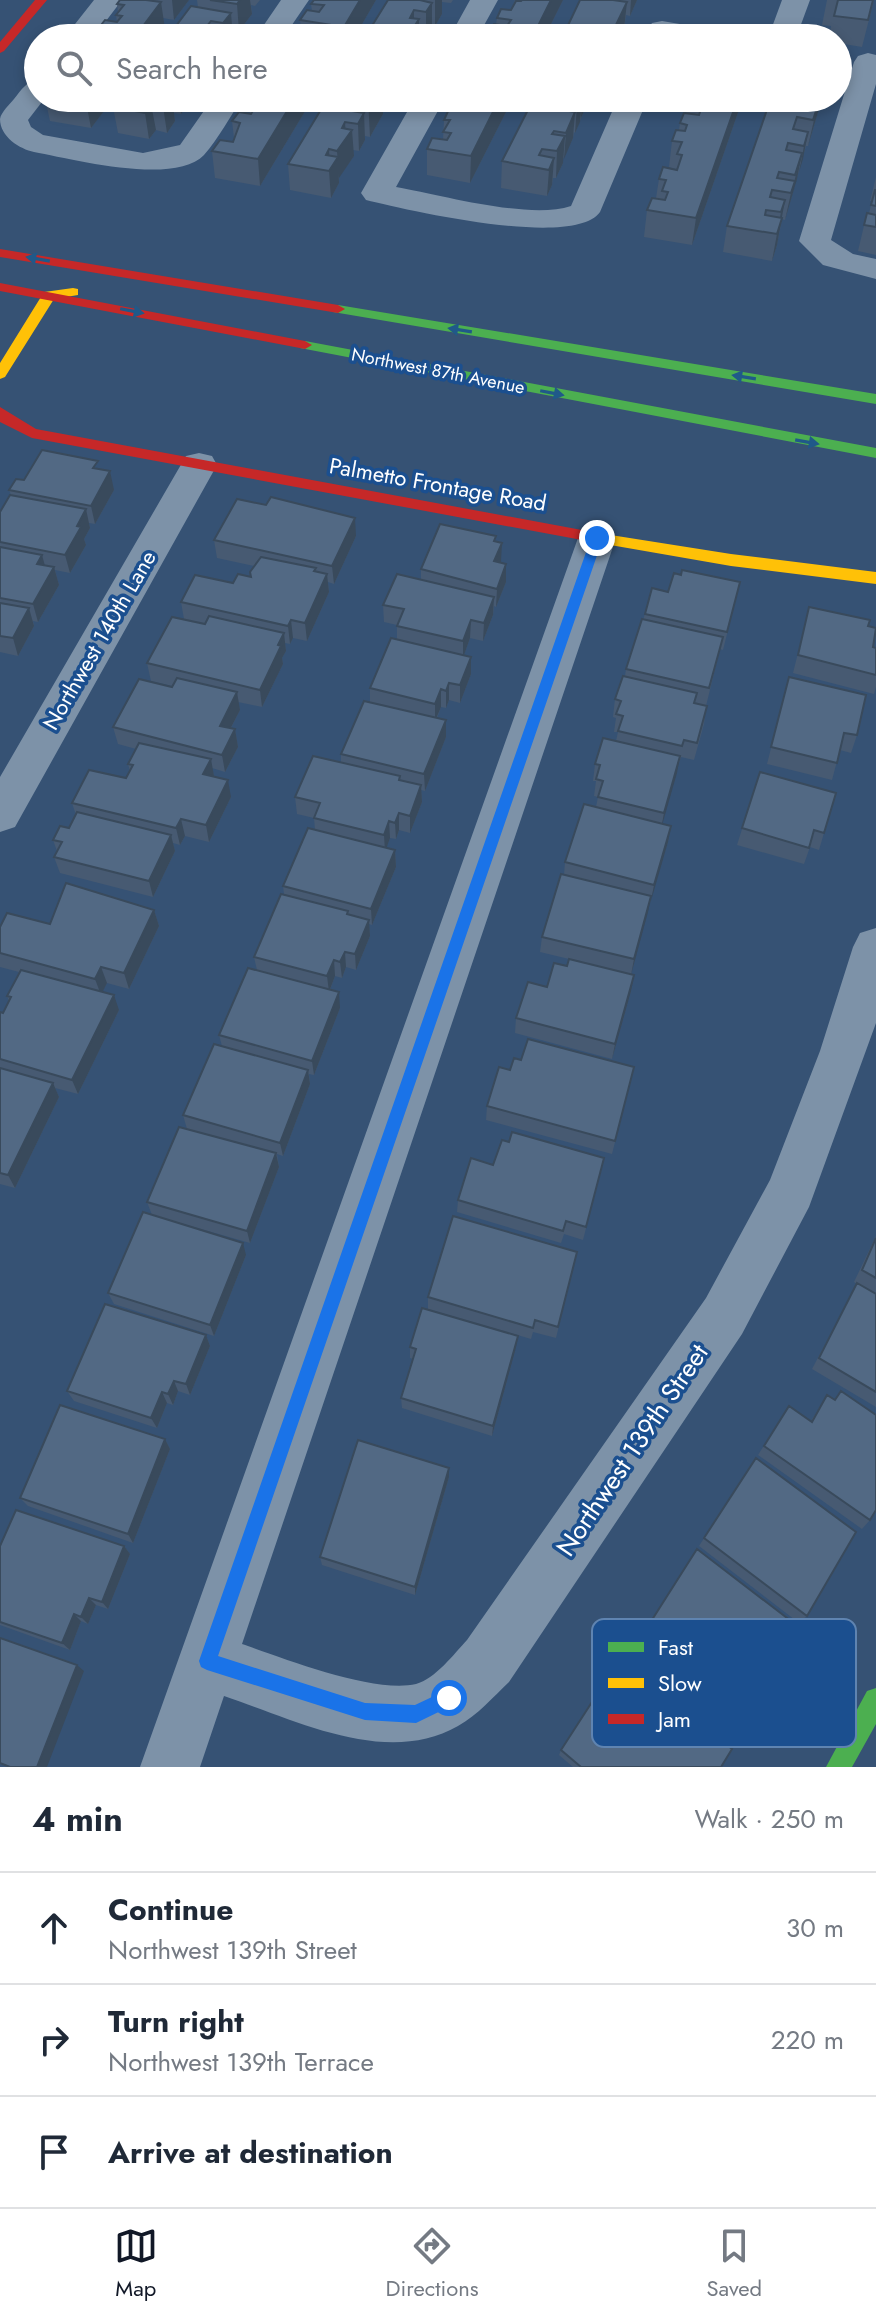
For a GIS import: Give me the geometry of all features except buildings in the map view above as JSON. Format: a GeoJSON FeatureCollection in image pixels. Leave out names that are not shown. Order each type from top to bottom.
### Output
{"type":"FeatureCollection","features":[{"type":"Feature","properties":{"kind":"main road"},"geometry":{"type":"LineString","coordinates":[[0,49],[41,0]]}},
{"type":"Feature","properties":{"kind":"main road","name":"Northwest 87th Avenue"},"geometry":{"type":"LineString","coordinates":[[0,253],[876,399]]}},
{"type":"Feature","properties":{"kind":"main road","name":"Northwest 87th Avenue"},"geometry":{"type":"LineString","coordinates":[[0,287],[741,430],[876,453]]}},
{"type":"Feature","properties":{"kind":"main road"},"geometry":{"type":"LineString","coordinates":[[0,374],[49,295],[104,287],[141,288],[195,298],[271,298]]}},
{"type":"Feature","properties":{"kind":"main road","name":"Palmetto Frontage Road"},"geometry":{"type":"LineString","coordinates":[[0,412],[4,418],[32,433],[199,465],[597,538],[731,560],[876,578]]}},
{"type":"Feature","properties":{"kind":"main road"},"geometry":{"type":"LineString","coordinates":[[856,1735],[876,1700]]}},
{"type":"Feature","properties":{"kind":"main road"},"geometry":{"type":"LineString","coordinates":[[838,1767],[849,1747]]}},
{"type":"Feature","properties":{"kind":"street"},"geometry":{"type":"LineString","coordinates":[[89,24],[108,0]]}},
{"type":"Feature","properties":{"kind":"street"},"geometry":{"type":"LineString","coordinates":[[279,24],[295,0]]}},
{"type":"Feature","properties":{"kind":"street"},"geometry":{"type":"LineString","coordinates":[[471,24],[484,0]]}},
{"type":"Feature","properties":{"kind":"street"},"geometry":{"type":"LineString","coordinates":[[665,24],[674,0]]}},
{"type":"Feature","properties":{"kind":"street"},"geometry":{"type":"LineString","coordinates":[[787,24],[796,0]]}},
{"type":"Feature","properties":{"kind":"street"},"geometry":{"type":"LineString","coordinates":[[852,95],[861,60]]}},
{"type":"Feature","properties":{"kind":"street"},"geometry":{"type":"LineString","coordinates":[[24,106],[13,120],[18,132],[34,143],[143,162],[165,160],[191,151],[218,112]]}},
{"type":"Feature","properties":{"kind":"street"},"geometry":{"type":"LineString","coordinates":[[422,112],[377,193],[531,220],[560,220],[584,212],[627,112]]}},
{"type":"Feature","properties":{"kind":"street"},"geometry":{"type":"LineString","coordinates":[[848,112],[815,241],[825,255],[843,263],[876,269]]}},
{"type":"Feature","properties":{"kind":"street","name":"Northwest 140th Lane"},"geometry":{"type":"LineString","coordinates":[[0,815],[199,465]]}},
{"type":"Feature","properties":{"kind":"street"},"geometry":{"type":"LineString","coordinates":[[170,1767],[597,538]]}},
{"type":"Feature","properties":{"kind":"street","name":"Northwest 139th Street"},"geometry":{"type":"LineString","coordinates":[[207,1661],[365,1711],[416,1714],[449,1698],[488,1661],[724,1316],[791,1191],[844,1051],[876,947]]}},
{"type":"Feature","properties":{"kind":"traffic: fast"},"geometry":{"type":"LineString","coordinates":[[338,309],[876,399]]}},
{"type":"Feature","properties":{"kind":"traffic: fast"},"geometry":{"type":"LineString","coordinates":[[305,345],[876,453]]}},
{"type":"Feature","properties":{"kind":"traffic: fast"},"geometry":{"type":"LineString","coordinates":[[856,1735],[876,1700]]}},
{"type":"Feature","properties":{"kind":"traffic: fast"},"geometry":{"type":"LineString","coordinates":[[838,1767],[849,1747]]}},
{"type":"Feature","properties":{"kind":"traffic: slow"},"geometry":{"type":"LineString","coordinates":[[0,374],[49,295],[73,292]]}},
{"type":"Feature","properties":{"kind":"traffic: slow"},"geometry":{"type":"LineString","coordinates":[[598,538],[731,560],[876,578]]}},
{"type":"Feature","properties":{"kind":"traffic: jam"},"geometry":{"type":"LineString","coordinates":[[0,49],[41,0]]}},
{"type":"Feature","properties":{"kind":"traffic: jam"},"geometry":{"type":"LineString","coordinates":[[0,253],[338,309]]}},
{"type":"Feature","properties":{"kind":"traffic: jam"},"geometry":{"type":"LineString","coordinates":[[0,287],[305,345]]}},
{"type":"Feature","properties":{"kind":"traffic: jam"},"geometry":{"type":"LineString","coordinates":[[0,412],[4,418],[32,433],[598,538]]}},
{"type":"Feature","properties":{"kind":"route"},"geometry":{"type":"LineString","coordinates":[[449,1698],[416,1714],[365,1711],[207,1661],[597,538]]}}]}
